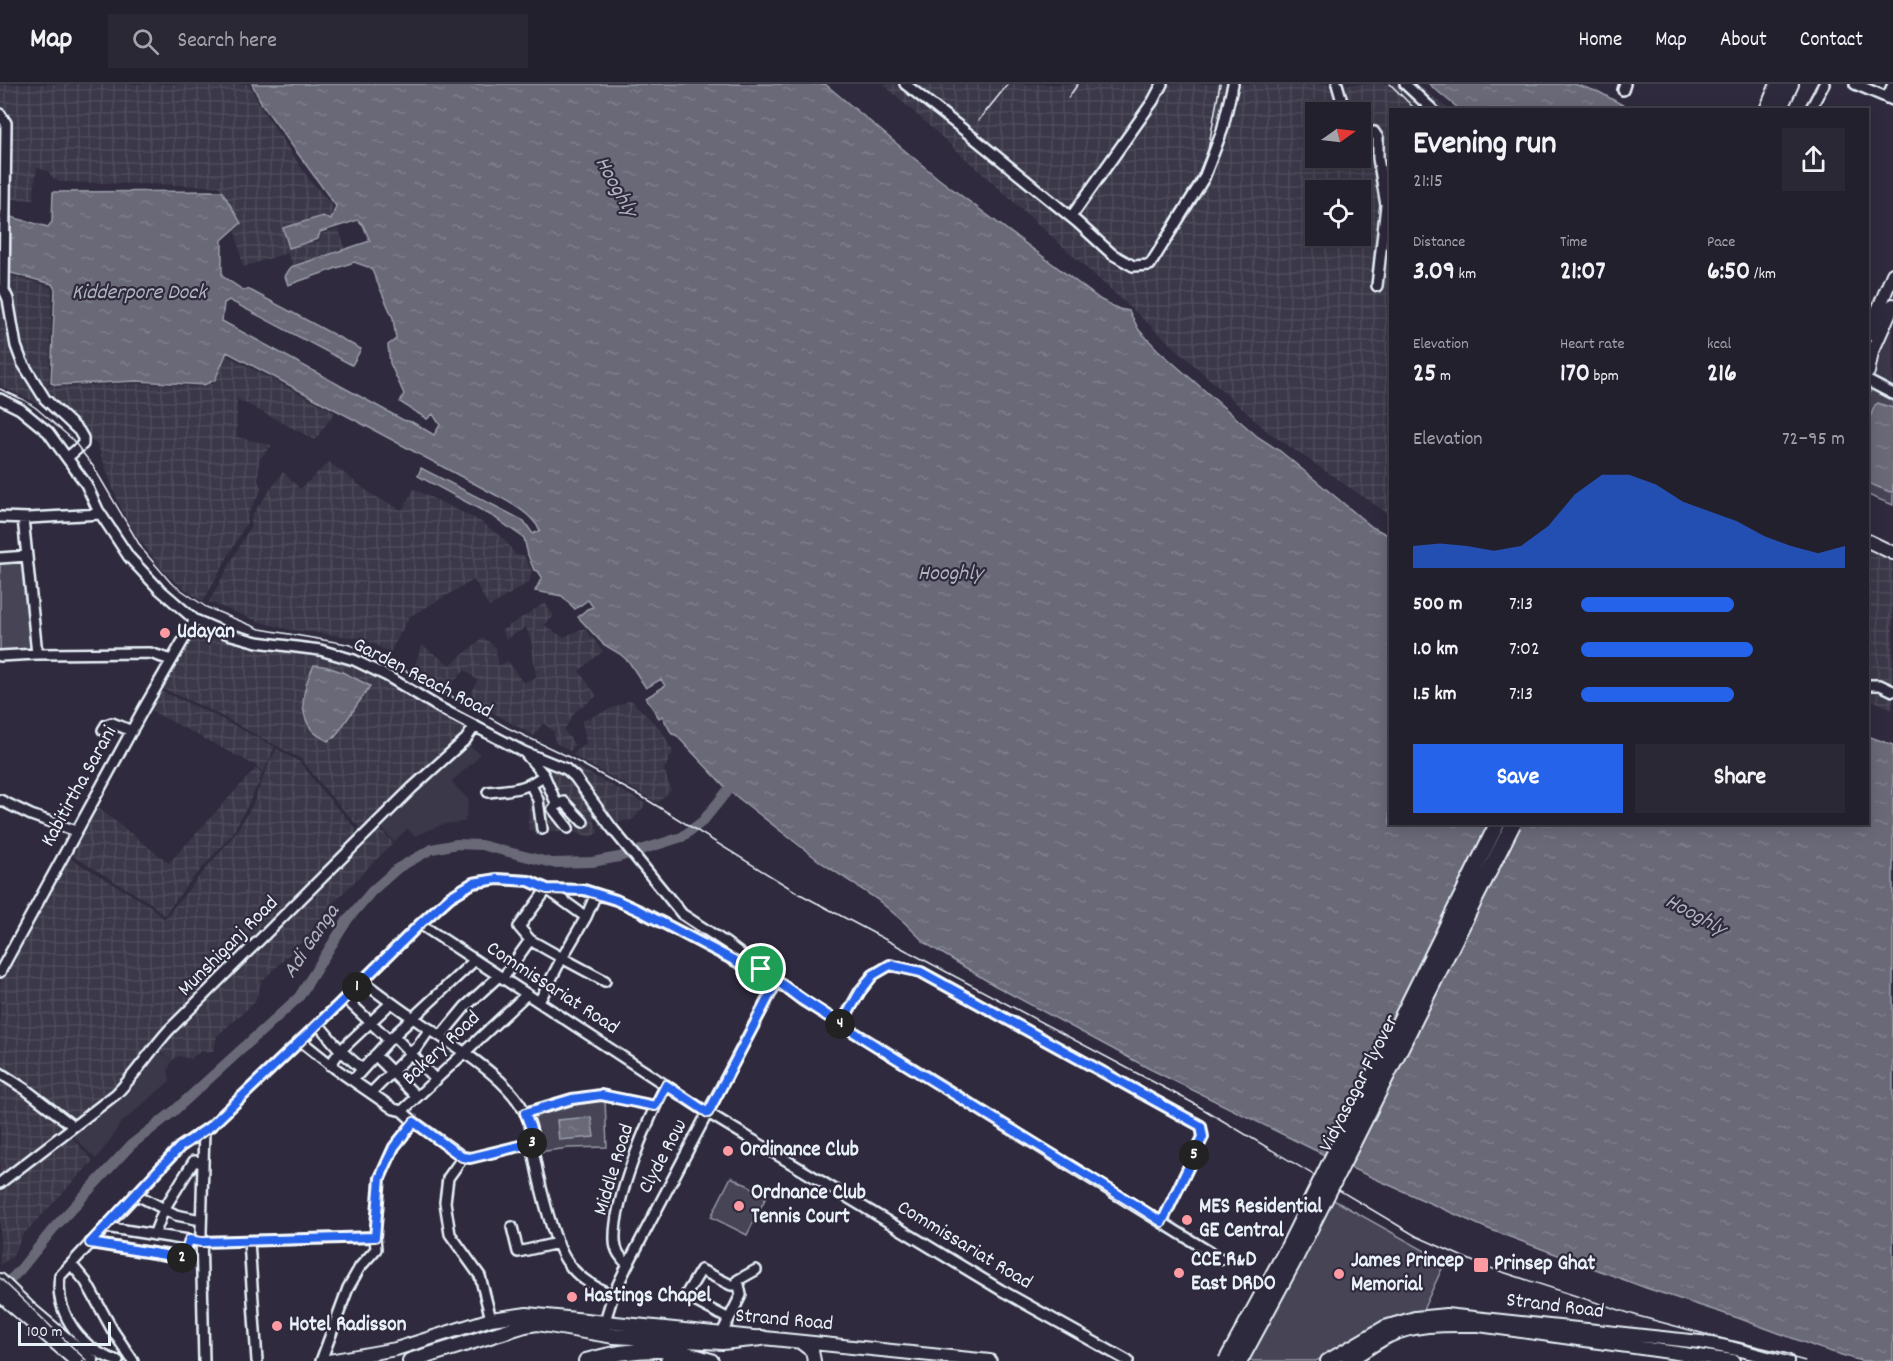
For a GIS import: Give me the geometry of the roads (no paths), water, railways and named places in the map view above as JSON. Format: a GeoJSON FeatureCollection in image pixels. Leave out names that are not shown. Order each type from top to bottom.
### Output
{"type":"FeatureCollection","features":[{"type":"Feature","properties":{"kind":"highway"},"geometry":{"type":"LineString","coordinates":[[1768,108],[1778,84]]}},
{"type":"Feature","properties":{"kind":"highway"},"geometry":{"type":"LineString","coordinates":[[1780,108],[1791,84]]}},
{"type":"Feature","properties":{"kind":"highway","name":"Vidyasagar Flyover"},"geometry":{"type":"LineString","coordinates":[[1226,1361],[1289,1245],[1497,825]]}},
{"type":"Feature","properties":{"kind":"highway","name":"Vidyasagar Flyover"},"geometry":{"type":"LineString","coordinates":[[1240,1361],[1295,1259],[1512,825]]}},
{"type":"Feature","properties":{"kind":"highway"},"geometry":{"type":"LineString","coordinates":[[410,1361],[537,1323],[614,1336],[722,1342],[762,1338]]}},
{"type":"Feature","properties":{"kind":"highway"},"geometry":{"type":"LineString","coordinates":[[586,1361],[645,1351],[675,1351],[711,1361]]}},
{"type":"Feature","properties":{"kind":"main road"},"geometry":{"type":"LineString","coordinates":[[1869,332],[1893,274]]}},
{"type":"Feature","properties":{"kind":"main road"},"geometry":{"type":"LineString","coordinates":[[1869,367],[1872,352],[1893,305]]}},
{"type":"Feature","properties":{"kind":"main road"},"geometry":{"type":"LineString","coordinates":[[1869,533],[1893,545]]}},
{"type":"Feature","properties":{"kind":"main road"},"geometry":{"type":"LineString","coordinates":[[1869,541],[1893,553]]}},
{"type":"Feature","properties":{"kind":"main road"},"geometry":{"type":"LineString","coordinates":[[0,1280],[92,1361]]}},
{"type":"Feature","properties":{"kind":"main road"},"geometry":{"type":"LineString","coordinates":[[0,1295],[76,1361]]}},
{"type":"Feature","properties":{"kind":"main road"},"geometry":{"type":"LineString","coordinates":[[28,1307],[33,1325]]}},
{"type":"Feature","properties":{"kind":"main road","name":"Strand Road"},"geometry":{"type":"LineString","coordinates":[[329,1361],[396,1349],[491,1319],[526,1314],[799,1341],[868,1349],[917,1358],[990,1361]]}},
{"type":"Feature","properties":{"kind":"main road","name":"Strand Road"},"geometry":{"type":"LineString","coordinates":[[1327,1361],[1385,1327],[1415,1318],[1446,1315],[1700,1342],[1787,1361]]}},
{"type":"Feature","properties":{"kind":"main road","name":"Strand Road"},"geometry":{"type":"LineString","coordinates":[[1348,1361],[1390,1336],[1440,1324],[1479,1325],[1733,1361]]}},
{"type":"Feature","properties":{"kind":"main road"},"geometry":{"type":"LineString","coordinates":[[799,1341],[812,1351],[814,1361]]}},
{"type":"Feature","properties":{"kind":"main road"},"geometry":{"type":"LineString","coordinates":[[868,1349],[874,1354],[875,1361]]}},
{"type":"Feature","properties":{"kind":"main road"},"geometry":{"type":"LineString","coordinates":[[667,1361],[674,1359],[711,1361]]}},
{"type":"Feature","properties":{"kind":"street"},"geometry":{"type":"LineString","coordinates":[[905,84],[1071,217],[1112,254],[1133,266],[1150,265],[1204,178],[1222,131],[1233,84]]}},
{"type":"Feature","properties":{"kind":"street"},"geometry":{"type":"LineString","coordinates":[[1071,217],[1153,101],[1162,84]]}},
{"type":"Feature","properties":{"kind":"street"},"geometry":{"type":"LineString","coordinates":[[1337,84],[1342,102]]}},
{"type":"Feature","properties":{"kind":"street"},"geometry":{"type":"LineString","coordinates":[[1405,84],[1431,108]]}},
{"type":"Feature","properties":{"kind":"street"},"geometry":{"type":"LineString","coordinates":[[1811,108],[1824,84]]}},
{"type":"Feature","properties":{"kind":"street"},"geometry":{"type":"LineString","coordinates":[[1855,84],[1890,99],[1893,84]]}},
{"type":"Feature","properties":{"kind":"street"},"geometry":{"type":"LineString","coordinates":[[0,114],[6,123],[4,291],[8,299],[16,346],[22,362],[45,399],[79,431],[83,438],[83,444],[68,458]]}},
{"type":"Feature","properties":{"kind":"street"},"geometry":{"type":"LineString","coordinates":[[1371,133],[1374,132],[1378,138],[1378,158],[1386,206],[1377,286]]}},
{"type":"Feature","properties":{"kind":"street"},"geometry":{"type":"LineString","coordinates":[[1869,382],[1893,394]]}},
{"type":"Feature","properties":{"kind":"street","name":"Garden Reach Road"},"geometry":{"type":"LineString","coordinates":[[0,399],[34,420],[48,432],[86,484],[100,514],[129,557],[158,588],[195,620],[228,634],[257,642],[320,650],[354,660],[524,752],[566,769],[575,777],[611,827],[682,914],[802,1000],[841,1025],[1221,1259]]}},
{"type":"Feature","properties":{"kind":"street"},"geometry":{"type":"LineString","coordinates":[[0,517],[100,514]]}},
{"type":"Feature","properties":{"kind":"street"},"geometry":{"type":"LineString","coordinates":[[23,518],[37,654]]}},
{"type":"Feature","properties":{"kind":"street"},"geometry":{"type":"LineString","coordinates":[[0,558],[27,556]]}},
{"type":"Feature","properties":{"kind":"street","name":"Kabitirtha Sarani"},"geometry":{"type":"LineString","coordinates":[[0,972],[4,956],[195,620]]}},
{"type":"Feature","properties":{"kind":"street"},"geometry":{"type":"LineString","coordinates":[[0,656],[150,653],[171,660]]}},
{"type":"Feature","properties":{"kind":"street"},"geometry":{"type":"LineString","coordinates":[[1869,685],[1880,685],[1893,692]]}},
{"type":"Feature","properties":{"kind":"street"},"geometry":{"type":"LineString","coordinates":[[103,730],[106,725],[112,723],[132,731]]}},
{"type":"Feature","properties":{"kind":"street","name":"Munshiganj Road"},"geometry":{"type":"LineString","coordinates":[[0,1184],[132,1079],[156,1044],[412,788],[466,739],[474,726]]}},
{"type":"Feature","properties":{"kind":"street"},"geometry":{"type":"LineString","coordinates":[[524,752],[544,775],[557,805]]}},
{"type":"Feature","properties":{"kind":"street"},"geometry":{"type":"LineString","coordinates":[[488,792],[531,785],[544,775]]}},
{"type":"Feature","properties":{"kind":"street"},"geometry":{"type":"LineString","coordinates":[[531,785],[538,800],[542,829]]}},
{"type":"Feature","properties":{"kind":"street"},"geometry":{"type":"LineString","coordinates":[[0,800],[31,815],[76,831]]}},
{"type":"Feature","properties":{"kind":"street"},"geometry":{"type":"LineString","coordinates":[[568,828],[553,809],[564,802],[583,822]]}},
{"type":"Feature","properties":{"kind":"street"},"geometry":{"type":"LineString","coordinates":[[118,1361],[99,1354],[86,1345],[78,1335],[61,1300],[58,1286],[60,1276],[180,1147],[204,1131],[301,1041],[420,924],[450,897],[473,883],[497,879],[529,881],[547,889],[586,917]]}},
{"type":"Feature","properties":{"kind":"street"},"geometry":{"type":"LineString","coordinates":[[547,889],[584,890],[596,894],[640,911],[743,965],[761,969]]}},
{"type":"Feature","properties":{"kind":"street"},"geometry":{"type":"LineString","coordinates":[[547,889],[519,927],[530,940],[605,981]]}},
{"type":"Feature","properties":{"kind":"street"},"geometry":{"type":"LineString","coordinates":[[539,1002],[586,917],[596,894]]}},
{"type":"Feature","properties":{"kind":"street","name":"Commissariat Road"},"geometry":{"type":"LineString","coordinates":[[420,924],[708,1113],[1001,1290],[1128,1361]]}},
{"type":"Feature","properties":{"kind":"street"},"geometry":{"type":"LineString","coordinates":[[441,1036],[465,1007],[501,977],[530,940]]}},
{"type":"Feature","properties":{"kind":"street"},"geometry":{"type":"LineString","coordinates":[[352,1080],[391,1038],[475,960]]}},
{"type":"Feature","properties":{"kind":"street"},"geometry":{"type":"LineString","coordinates":[[841,1025],[873,975],[890,965],[921,972],[1201,1126],[1203,1137],[1162,1222]]}},
{"type":"Feature","properties":{"kind":"street"},"geometry":{"type":"LineString","coordinates":[[362,981],[484,1066],[511,1091],[525,1113],[533,1134],[532,1143],[545,1199],[558,1243],[567,1262],[594,1288],[613,1295]]}},
{"type":"Feature","properties":{"kind":"street","name":"Clyde Row"},"geometry":{"type":"LineString","coordinates":[[605,1321],[613,1295],[628,1264],[777,981]]}},
{"type":"Feature","properties":{"kind":"street","name":"Bakery Road"},"geometry":{"type":"LineString","coordinates":[[321,1361],[348,1288],[360,1267],[376,1249],[380,1178],[394,1147],[414,1122],[402,1111],[527,994]]}},
{"type":"Feature","properties":{"kind":"street"},"geometry":{"type":"LineString","coordinates":[[345,998],[370,1023],[411,1053],[436,1080]]}},
{"type":"Feature","properties":{"kind":"street"},"geometry":{"type":"LineString","coordinates":[[330,1065],[341,1050],[391,1002]]}},
{"type":"Feature","properties":{"kind":"street"},"geometry":{"type":"LineString","coordinates":[[318,1024],[362,1069]]}},
{"type":"Feature","properties":{"kind":"street"},"geometry":{"type":"LineString","coordinates":[[372,1092],[411,1053],[430,1029]]}},
{"type":"Feature","properties":{"kind":"street"},"geometry":{"type":"LineString","coordinates":[[301,1041],[330,1065],[402,1111]]}},
{"type":"Feature","properties":{"kind":"street"},"geometry":{"type":"LineString","coordinates":[[375,1055],[417,1097]]}},
{"type":"Feature","properties":{"kind":"street"},"geometry":{"type":"LineString","coordinates":[[0,1073],[26,1089],[73,1126]]}},
{"type":"Feature","properties":{"kind":"street","name":"Middle Road"},"geometry":{"type":"LineString","coordinates":[[628,1264],[622,1259],[614,1243],[618,1214],[627,1181],[655,1106],[666,1085]]}},
{"type":"Feature","properties":{"kind":"street"},"geometry":{"type":"LineString","coordinates":[[525,1113],[572,1099],[601,1095],[655,1106]]}},
{"type":"Feature","properties":{"kind":"street"},"geometry":{"type":"LineString","coordinates":[[414,1122],[462,1157],[470,1158],[532,1143]]}},
{"type":"Feature","properties":{"kind":"street"},"geometry":{"type":"LineString","coordinates":[[204,1131],[201,1220],[204,1361]]}},
{"type":"Feature","properties":{"kind":"street"},"geometry":{"type":"LineString","coordinates":[[462,1157],[448,1178],[445,1202],[450,1234],[454,1243],[474,1265],[480,1276],[491,1319]]}},
{"type":"Feature","properties":{"kind":"street"},"geometry":{"type":"LineString","coordinates":[[154,1235],[164,1209],[194,1161],[203,1163]]}},
{"type":"Feature","properties":{"kind":"street"},"geometry":{"type":"LineString","coordinates":[[135,1194],[176,1215],[201,1220]]}},
{"type":"Feature","properties":{"kind":"street"},"geometry":{"type":"LineString","coordinates":[[105,1227],[201,1242],[375,1237]]}},
{"type":"Feature","properties":{"kind":"street"},"geometry":{"type":"LineString","coordinates":[[512,1227],[518,1252],[558,1243]]}},
{"type":"Feature","properties":{"kind":"street"},"geometry":{"type":"LineString","coordinates":[[90,1243],[184,1258],[189,1240]]}},
{"type":"Feature","properties":{"kind":"street"},"geometry":{"type":"LineString","coordinates":[[249,1241],[257,1361]]}},
{"type":"Feature","properties":{"kind":"street"},"geometry":{"type":"LineString","coordinates":[[71,1264],[86,1282],[112,1331],[133,1361]]}},
{"type":"Feature","properties":{"kind":"street"},"geometry":{"type":"LineString","coordinates":[[729,1319],[689,1298],[687,1293],[700,1270],[731,1285],[739,1285]]}},
{"type":"Feature","properties":{"kind":"street"},"geometry":{"type":"LineString","coordinates":[[721,1335],[741,1295],[738,1280],[756,1270]]}},
{"type":"Feature","properties":{"kind":"water","name":"Hooghly"},"geometry":{"type":"Polygon","coordinates":[[[252,84],[825,84],[939,179],[1101,300],[1129,311],[1139,330],[1158,350],[1258,437],[1280,451],[1372,527],[1389,536],[1389,825],[1869,825],[1869,736],[1893,745],[1893,1361],[1861,1361],[1819,1348],[1738,1318],[1646,1288],[1486,1228],[1351,1168],[1150,1069],[994,985],[925,943],[878,900],[822,863],[728,790],[676,735],[672,734],[662,716],[659,718],[646,698],[665,686],[661,679],[646,688],[629,662],[603,644],[578,617],[593,607],[588,600],[575,609],[562,596],[535,591],[542,577],[538,571],[534,570],[524,538],[494,517],[418,476],[421,468],[524,521],[533,534],[540,530],[525,513],[492,493],[227,352],[215,380],[204,385],[137,381],[56,385],[51,383],[55,289],[52,284],[0,270],[0,214],[48,227],[52,222],[53,192],[222,191],[241,223],[222,240],[222,276],[243,290],[248,289],[361,349],[352,365],[229,300],[224,303],[222,321],[434,435],[440,425],[433,414],[427,419],[400,402],[404,394],[390,363],[388,345],[396,339],[393,318],[371,268],[354,262],[288,285],[285,276],[291,267],[370,241],[363,225],[358,220],[320,232],[318,239],[289,248],[283,228],[323,216],[331,220],[336,206],[262,104],[252,84]]]}},
{"type":"Feature","properties":{"kind":"water"},"geometry":{"type":"Polygon","coordinates":[[[1429,84],[1574,84],[1599,92],[1628,108],[1458,108],[1429,84]]]}},
{"type":"Feature","properties":{"kind":"water"},"geometry":{"type":"Polygon","coordinates":[[[1878,403],[1893,408],[1893,492],[1869,483],[1869,420],[1878,403]]]}},
{"type":"Feature","properties":{"kind":"water"},"geometry":{"type":"Polygon","coordinates":[[[314,665],[336,670],[370,686],[335,737],[328,741],[312,730],[307,723],[303,706],[307,681],[314,665]]]}},
{"type":"Feature","properties":{"kind":"water"},"geometry":{"type":"Polygon","coordinates":[[[591,1117],[594,1137],[559,1140],[557,1120],[591,1117]]]}},
{"type":"Feature","properties":{"kind":"waterway","name":"Adi Ganga"},"geometry":{"type":"LineString","coordinates":[[0,1290],[131,1145],[174,1111],[299,997],[348,919],[372,891],[398,868],[432,849],[457,844],[481,845],[552,863],[592,862],[619,857],[682,837],[703,821],[728,790]]}},
{"type":"Feature","properties":{"kind":"tram line"},"geometry":{"type":"LineString","coordinates":[[0,1278],[87,1361]]}},
{"type":"Feature","properties":{"kind":"railway"},"geometry":{"type":"LineString","coordinates":[[979,120],[1008,84]]}},
{"type":"Feature","properties":{"kind":"railway"},"geometry":{"type":"LineString","coordinates":[[1068,98],[1078,84]]}},
{"type":"Feature","properties":{"kind":"railway"},"geometry":{"type":"LineString","coordinates":[[1166,230],[1197,177],[1208,150],[1220,84]]}},
{"type":"Feature","properties":{"kind":"railway"},"geometry":{"type":"LineString","coordinates":[[1390,84],[1414,108]]}},
{"type":"Feature","properties":{"kind":"railway"},"geometry":{"type":"LineString","coordinates":[[0,389],[36,408],[72,439],[93,466],[142,549],[171,583],[206,607],[260,629],[347,644],[381,657],[508,728],[567,756],[649,801],[798,893],[1193,1103],[1416,1236],[1481,1265],[1638,1316],[1805,1361]]}},
{"type":"Feature","properties":{"kind":"place","name":"Udayan"},"geometry":{"type":"Point","coordinates":[165,633]}},
{"type":"Feature","properties":{"kind":"place","name":"Ordinance Club"},"geometry":{"type":"Point","coordinates":[728,1151]}},
{"type":"Feature","properties":{"kind":"place","name":"Ordnance Club Tennis Court"},"geometry":{"type":"Point","coordinates":[739,1206]}},
{"type":"Feature","properties":{"kind":"place","name":"MES Residential GE Central"},"geometry":{"type":"Point","coordinates":[1187,1220]}},
{"type":"Feature","properties":{"kind":"place","name":"Prinsep Ghat"},"geometry":{"type":"Point","coordinates":[1481,1265]}},
{"type":"Feature","properties":{"kind":"place","name":"CCE R&D East DRDO"},"geometry":{"type":"Point","coordinates":[1179,1273]}},
{"type":"Feature","properties":{"kind":"place","name":"James Princep Memorial"},"geometry":{"type":"Point","coordinates":[1339,1274]}},
{"type":"Feature","properties":{"kind":"place","name":"Hastings Chapel"},"geometry":{"type":"Point","coordinates":[572,1297]}},
{"type":"Feature","properties":{"kind":"place","name":"Hotel Radisson"},"geometry":{"type":"Point","coordinates":[277,1326]}},
{"type":"Feature","properties":{"kind":"water label","name":"Kidderpore Dock"},"geometry":{"type":"Point","coordinates":[139,293]}}]}
